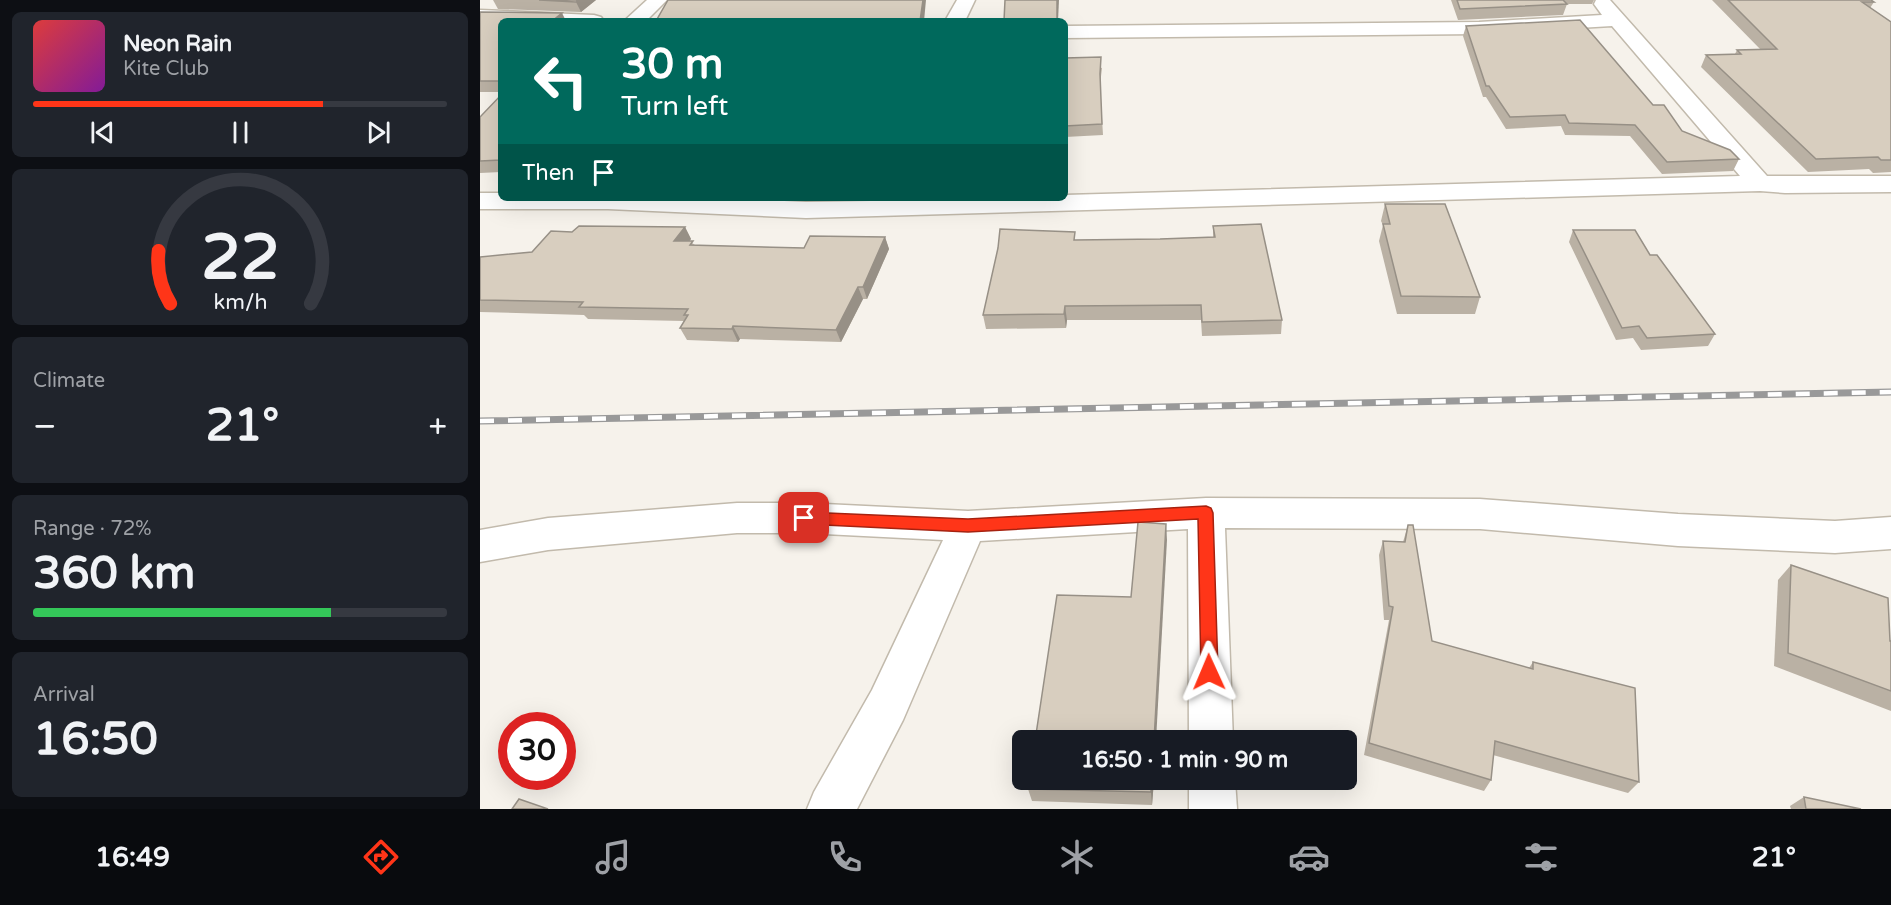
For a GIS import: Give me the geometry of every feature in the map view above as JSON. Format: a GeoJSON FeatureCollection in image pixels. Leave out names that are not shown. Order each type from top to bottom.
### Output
{"type":"FeatureCollection","features":[{"type":"Feature","properties":{"kind":"street"},"geometry":{"type":"LineString","coordinates":[[637,18],[658,0]]}},
{"type":"Feature","properties":{"kind":"street"},"geometry":{"type":"LineString","coordinates":[[957,18],[966,0]]}},
{"type":"Feature","properties":{"kind":"street"},"geometry":{"type":"LineString","coordinates":[[1600,0],[1615,20],[1760,183]]}},
{"type":"Feature","properties":{"kind":"street"},"geometry":{"type":"LineString","coordinates":[[480,16],[526,18]]}},
{"type":"Feature","properties":{"kind":"street"},"geometry":{"type":"LineString","coordinates":[[1068,32],[1479,28],[1615,20]]}},
{"type":"Feature","properties":{"kind":"street"},"geometry":{"type":"LineString","coordinates":[[480,201],[620,202],[806,210],[1760,183],[1785,185],[1891,184]]}},
{"type":"Feature","properties":{"kind":"street"},"geometry":{"type":"LineString","coordinates":[[1206,513],[1211,730]]}},
{"type":"Feature","properties":{"kind":"street"},"geometry":{"type":"LineString","coordinates":[[480,546],[548,534],[738,518],[804,518],[968,526],[1206,513],[1480,514],[1678,530],[1835,537],[1891,533]]}},
{"type":"Feature","properties":{"kind":"street"},"geometry":{"type":"LineString","coordinates":[[831,809],[851,777],[910,660],[968,526]]}},
{"type":"Feature","properties":{"kind":"street"},"geometry":{"type":"LineString","coordinates":[[1212,790],[1213,809]]}},
{"type":"Feature","properties":{"kind":"building"},"geometry":{"type":"Polygon","coordinates":[[[539,0],[578,0],[576,2],[539,0]]]}},
{"type":"Feature","properties":{"kind":"building"},"geometry":{"type":"Polygon","coordinates":[[[668,0],[923,0],[920,18],[658,18],[668,0]]]}},
{"type":"Feature","properties":{"kind":"building"},"geometry":{"type":"Polygon","coordinates":[[[1005,0],[1057,0],[1057,18],[1004,18],[1005,0]]]}},
{"type":"Feature","properties":{"kind":"building"},"geometry":{"type":"Polygon","coordinates":[[[1457,0],[1563,0],[1567,4],[1460,9],[1457,0]]]}},
{"type":"Feature","properties":{"kind":"building"},"geometry":{"type":"Polygon","coordinates":[[[1728,0],[1871,0],[1874,2],[1862,2],[1891,22],[1891,160],[1881,160],[1878,157],[1816,159],[1706,55],[1741,54],[1737,50],[1777,49],[1728,0]]]}},
{"type":"Feature","properties":{"kind":"building"},"geometry":{"type":"Polygon","coordinates":[[[480,12],[562,13],[556,18],[498,18],[498,81],[480,81],[480,12]]]}},
{"type":"Feature","properties":{"kind":"building"},"geometry":{"type":"Polygon","coordinates":[[[1580,20],[1653,105],[1664,105],[1682,131],[1730,150],[1739,159],[1667,162],[1635,125],[1569,123],[1565,115],[1510,117],[1489,86],[1486,86],[1466,26],[1580,20]]]}},
{"type":"Feature","properties":{"kind":"building"},"geometry":{"type":"Polygon","coordinates":[[[1101,57],[1102,124],[1068,126],[1068,58],[1101,57]]]}},
{"type":"Feature","properties":{"kind":"building"},"geometry":{"type":"Polygon","coordinates":[[[498,98],[498,160],[480,161],[480,117],[498,98]]]}},
{"type":"Feature","properties":{"kind":"building"},"geometry":{"type":"Polygon","coordinates":[[[1385,204],[1445,204],[1480,297],[1401,296],[1383,224],[1390,224],[1385,204]]]}},
{"type":"Feature","properties":{"kind":"building"},"geometry":{"type":"Polygon","coordinates":[[[1261,224],[1282,320],[1202,322],[1201,305],[1065,306],[1064,314],[983,315],[1000,229],[1075,232],[1074,240],[1160,239],[1215,237],[1213,226],[1261,224]]]}},
{"type":"Feature","properties":{"kind":"building"},"geometry":{"type":"Polygon","coordinates":[[[579,226],[685,227],[674,241],[693,241],[690,245],[804,248],[810,236],[885,237],[863,287],[858,287],[836,330],[733,326],[732,329],[680,328],[688,315],[684,315],[688,309],[579,307],[583,302],[480,300],[480,257],[532,252],[551,231],[572,232],[579,226]]]}},
{"type":"Feature","properties":{"kind":"building"},"geometry":{"type":"Polygon","coordinates":[[[1573,230],[1635,230],[1650,255],[1657,255],[1715,334],[1647,338],[1639,326],[1622,328],[1573,230]]]}},
{"type":"Feature","properties":{"kind":"building"},"geometry":{"type":"Polygon","coordinates":[[[1138,522],[1166,524],[1155,730],[1037,730],[1057,595],[1131,597],[1138,522]]]}},
{"type":"Feature","properties":{"kind":"building"},"geometry":{"type":"Polygon","coordinates":[[[1408,525],[1413,525],[1432,641],[1533,669],[1533,662],[1635,688],[1639,782],[1495,741],[1491,780],[1369,743],[1393,607],[1389,606],[1383,541],[1405,542],[1408,525]]]}},
{"type":"Feature","properties":{"kind":"building"},"geometry":{"type":"Polygon","coordinates":[[[1791,565],[1888,598],[1891,691],[1788,653],[1791,565]]]}},
{"type":"Feature","properties":{"kind":"building"},"geometry":{"type":"Polygon","coordinates":[[[1069,790],[1151,790],[1151,792],[1069,790]]]}},
{"type":"Feature","properties":{"kind":"building"},"geometry":{"type":"Polygon","coordinates":[[[1804,797],[1861,809],[1806,809],[1804,797]]]}},
{"type":"Feature","properties":{"kind":"building"},"geometry":{"type":"Polygon","coordinates":[[[519,799],[548,809],[512,809],[519,799]]]}},
{"type":"Feature","properties":{"kind":"railway"},"geometry":{"type":"LineString","coordinates":[[480,421],[1891,392]]}},
{"type":"Feature","properties":{"kind":"route"},"geometry":{"type":"LineString","coordinates":[[804,518],[968,526],[1206,513],[1209,672]]}}]}
